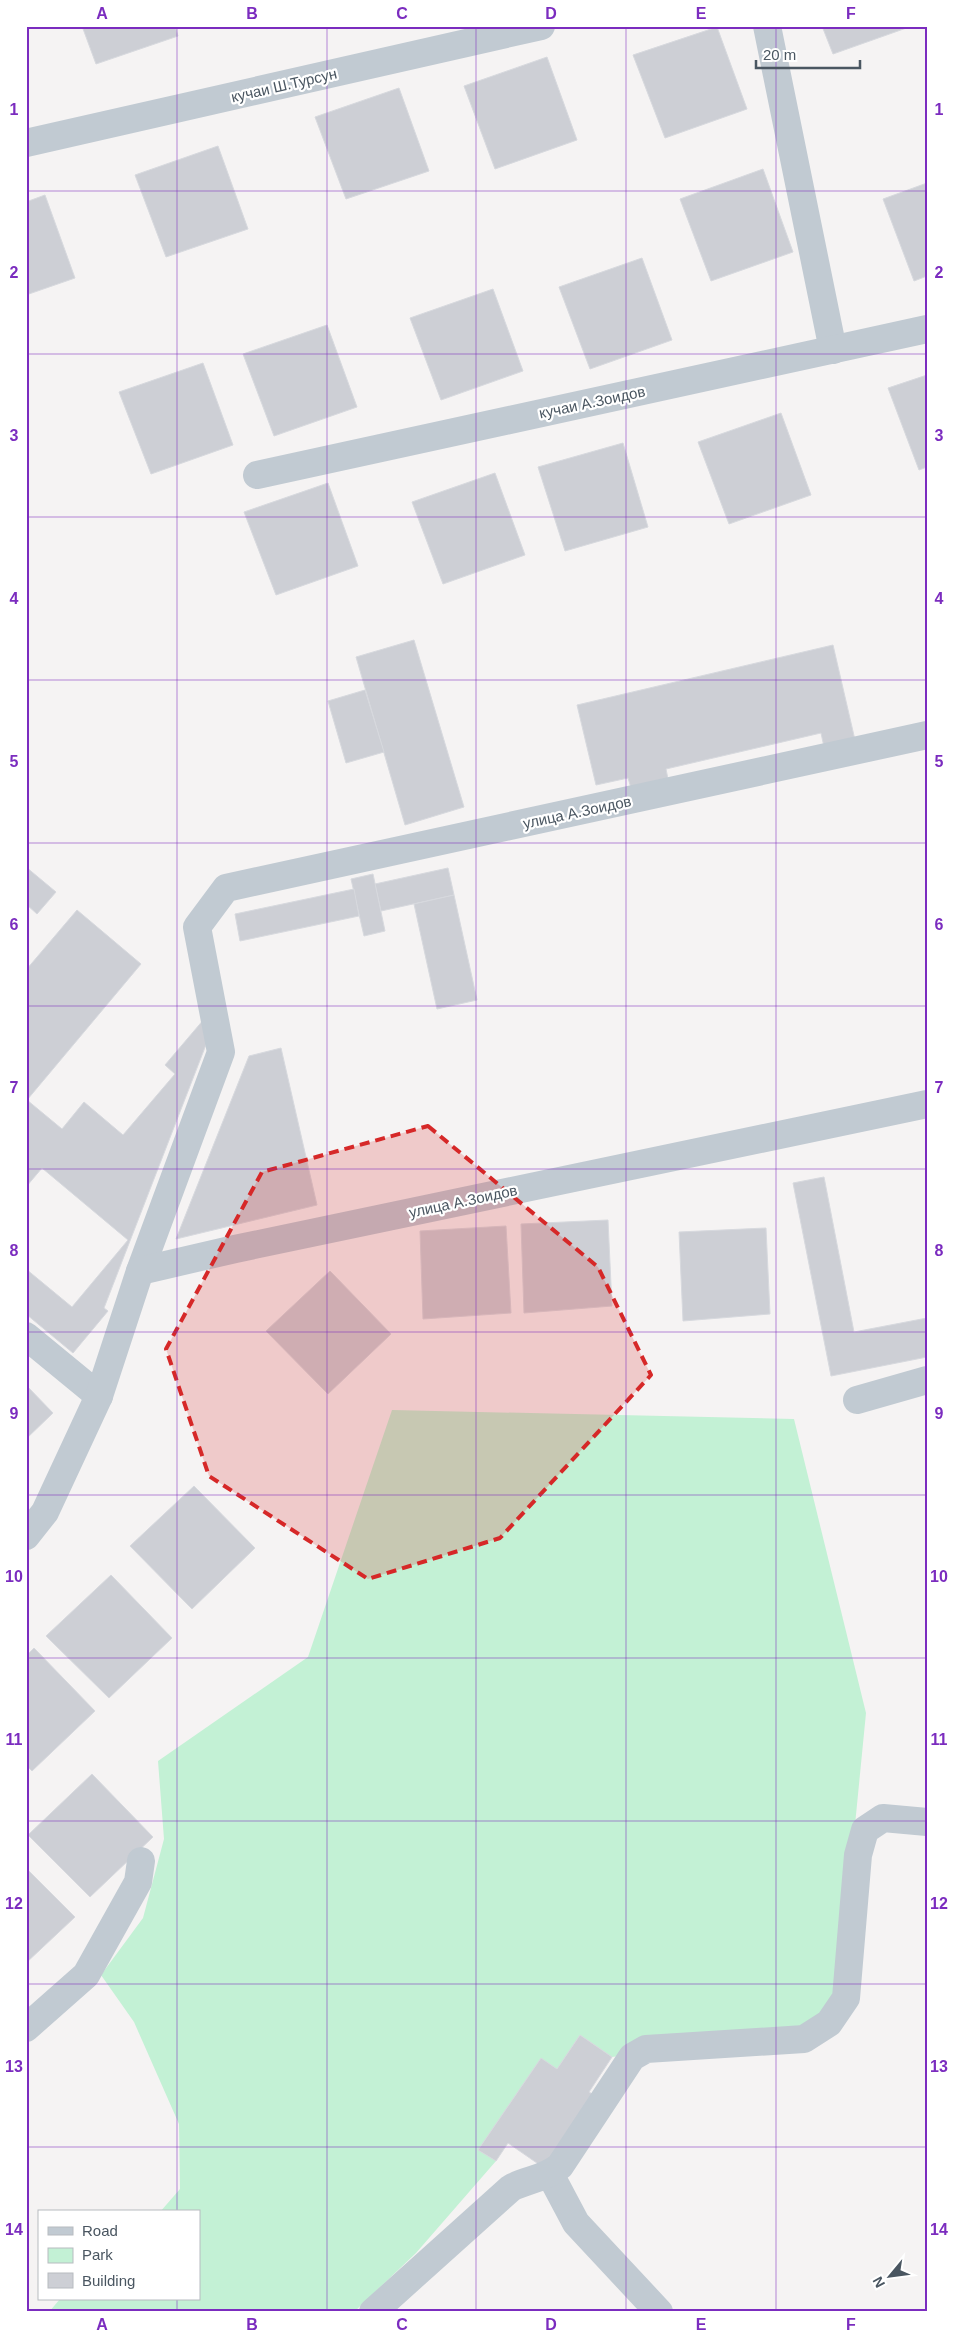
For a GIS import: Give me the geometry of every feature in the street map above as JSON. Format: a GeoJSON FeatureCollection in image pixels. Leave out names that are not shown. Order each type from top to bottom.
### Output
{"type":"FeatureCollection","features":[{"type":"Feature","properties":{"kind":"street","name":"кучаи Ш.Турсун"},"geometry":{"type":"LineString","coordinates":[[26,143],[541,26]]}},
{"type":"Feature","properties":{"kind":"street"},"geometry":{"type":"LineString","coordinates":[[768,26],[833,350]]}},
{"type":"Feature","properties":{"kind":"street","name":"кучаи А.Зоидов"},"geometry":{"type":"LineString","coordinates":[[257,475],[927,329]]}},
{"type":"Feature","properties":{"kind":"street","name":"улица А.Зоидов"},"geometry":{"type":"LineString","coordinates":[[140,1271],[221,1052],[197,927],[226,888],[927,735]]}},
{"type":"Feature","properties":{"kind":"street","name":"улица А.Зоидов"},"geometry":{"type":"LineString","coordinates":[[140,1271],[235,1249],[927,1104]]}},
{"type":"Feature","properties":{"kind":"street"},"geometry":{"type":"LineString","coordinates":[[26,1536],[45,1512],[99,1396],[140,1271]]}},
{"type":"Feature","properties":{"kind":"street"},"geometry":{"type":"LineString","coordinates":[[26,1336],[99,1396]]}},
{"type":"Feature","properties":{"kind":"street"},"geometry":{"type":"LineString","coordinates":[[857,1400],[927,1380]]}},
{"type":"Feature","properties":{"kind":"street"},"geometry":{"type":"LineString","coordinates":[[373,2312],[511,2188],[522,2181],[550,2174],[560,2166],[622,2068],[632,2057],[646,2049],[804,2039],[829,2023],[846,1998],[858,1855],[865,1830],[883,1818],[927,1822]]}},
{"type":"Feature","properties":{"kind":"street"},"geometry":{"type":"LineString","coordinates":[[26,2028],[86,1975],[138,1882],[141,1861]]}},
{"type":"Feature","properties":{"kind":"street"},"geometry":{"type":"LineString","coordinates":[[550,2174],[576,2224],[659,2312]]}},
{"type":"Feature","properties":{"kind":"highlighted area"},"geometry":{"type":"Polygon","coordinates":[[[428,1126],[598,1267],[651,1375],[500,1538],[368,1579],[209,1476],[166,1349],[262,1172],[428,1126]]]}},
{"type":"Feature","properties":{"kind":"green space"},"geometry":{"type":"Polygon","coordinates":[[[392,1410],[794,1419],[866,1713],[838,1998],[811,2031],[612,2057],[580,2035],[557,2069],[541,2059],[478,2150],[496,2161],[416,2253],[354,2312],[49,2312],[59,2300],[200,2300],[200,2210],[162,2210],[180,2189],[179,2124],[134,2022],[101,1975],[143,1918],[164,1839],[158,1761],[308,1657],[392,1410]]]}},
{"type":"Feature","properties":{"kind":"building"},"geometry":{"type":"Polygon","coordinates":[[[82,26],[175,26],[178,36],[96,64],[82,26]]]}},
{"type":"Feature","properties":{"kind":"building"},"geometry":{"type":"Polygon","coordinates":[[[822,26],[912,26],[833,54],[822,26]]]}},
{"type":"Feature","properties":{"kind":"building"},"geometry":{"type":"Polygon","coordinates":[[[717,27],[747,109],[665,138],[633,55],[717,27]]]}},
{"type":"Feature","properties":{"kind":"building"},"geometry":{"type":"Polygon","coordinates":[[[547,57],[577,140],[495,169],[464,86],[547,57]]]}},
{"type":"Feature","properties":{"kind":"building"},"geometry":{"type":"Polygon","coordinates":[[[399,88],[429,171],[346,199],[315,117],[399,88]]]}},
{"type":"Feature","properties":{"kind":"building"},"geometry":{"type":"Polygon","coordinates":[[[218,146],[248,229],[166,257],[135,175],[218,146]]]}},
{"type":"Feature","properties":{"kind":"building"},"geometry":{"type":"Polygon","coordinates":[[[763,169],[793,252],[711,281],[680,199],[763,169]]]}},
{"type":"Feature","properties":{"kind":"building"},"geometry":{"type":"Polygon","coordinates":[[[927,183],[927,276],[914,281],[883,199],[927,183]]]}},
{"type":"Feature","properties":{"kind":"building"},"geometry":{"type":"Polygon","coordinates":[[[45,195],[75,278],[26,295],[26,202],[45,195]]]}},
{"type":"Feature","properties":{"kind":"building"},"geometry":{"type":"Polygon","coordinates":[[[642,258],[672,340],[590,369],[559,287],[642,258]]]}},
{"type":"Feature","properties":{"kind":"building"},"geometry":{"type":"Polygon","coordinates":[[[493,289],[523,371],[441,400],[410,318],[493,289]]]}},
{"type":"Feature","properties":{"kind":"building"},"geometry":{"type":"Polygon","coordinates":[[[327,325],[357,407],[274,436],[243,354],[327,325]]]}},
{"type":"Feature","properties":{"kind":"building"},"geometry":{"type":"Polygon","coordinates":[[[203,363],[233,445],[151,474],[119,392],[203,363]]]}},
{"type":"Feature","properties":{"kind":"building"},"geometry":{"type":"Polygon","coordinates":[[[927,375],[927,467],[919,470],[888,388],[927,375]]]}},
{"type":"Feature","properties":{"kind":"building"},"geometry":{"type":"Polygon","coordinates":[[[781,413],[811,495],[729,524],[698,442],[781,413]]]}},
{"type":"Feature","properties":{"kind":"building"},"geometry":{"type":"Polygon","coordinates":[[[623,443],[648,527],[565,551],[538,467],[623,443]]]}},
{"type":"Feature","properties":{"kind":"building"},"geometry":{"type":"Polygon","coordinates":[[[495,473],[525,555],[443,584],[412,502],[495,473]]]}},
{"type":"Feature","properties":{"kind":"building"},"geometry":{"type":"Polygon","coordinates":[[[328,483],[358,566],[276,595],[244,512],[328,483]]]}},
{"type":"Feature","properties":{"kind":"building"},"geometry":{"type":"Polygon","coordinates":[[[414,640],[464,807],[405,825],[356,657],[414,640]]]}},
{"type":"Feature","properties":{"kind":"building"},"geometry":{"type":"Polygon","coordinates":[[[833,645],[855,740],[824,747],[821,733],[666,769],[668,779],[631,788],[628,778],[596,785],[577,705],[833,645]]]}},
{"type":"Feature","properties":{"kind":"building"},"geometry":{"type":"Polygon","coordinates":[[[365,690],[384,752],[346,763],[328,701],[365,690]]]}},
{"type":"Feature","properties":{"kind":"building"},"geometry":{"type":"Polygon","coordinates":[[[26,867],[56,892],[37,914],[26,904],[26,867]]]}},
{"type":"Feature","properties":{"kind":"building"},"geometry":{"type":"Polygon","coordinates":[[[448,868],[454,895],[381,911],[375,884],[448,868]]]}},
{"type":"Feature","properties":{"kind":"building"},"geometry":{"type":"Polygon","coordinates":[[[373,874],[385,931],[364,936],[351,879],[373,874]]]}},
{"type":"Feature","properties":{"kind":"building"},"geometry":{"type":"Polygon","coordinates":[[[354,889],[359,916],[240,941],[235,914],[354,889]]]}},
{"type":"Feature","properties":{"kind":"building"},"geometry":{"type":"Polygon","coordinates":[[[454,895],[477,1000],[437,1009],[414,904],[454,895]]]}},
{"type":"Feature","properties":{"kind":"building"},"geometry":{"type":"Polygon","coordinates":[[[77,910],[141,964],[27,1100],[62,1129],[84,1102],[123,1135],[175,1074],[165,1065],[205,1018],[209,1037],[104,1308],[108,1311],[73,1353],[26,1314],[26,1269],[72,1307],[128,1240],[42,1168],[26,1187],[26,970],[77,910]]]}},
{"type":"Feature","properties":{"kind":"building"},"geometry":{"type":"Polygon","coordinates":[[[281,1048],[317,1205],[176,1239],[249,1056],[281,1048]]]}},
{"type":"Feature","properties":{"kind":"building"},"geometry":{"type":"Polygon","coordinates":[[[824,1177],[854,1332],[927,1318],[927,1357],[831,1376],[793,1183],[824,1177]]]}},
{"type":"Feature","properties":{"kind":"building"},"geometry":{"type":"Polygon","coordinates":[[[608,1220],[612,1306],[524,1313],[521,1224],[608,1220]]]}},
{"type":"Feature","properties":{"kind":"building"},"geometry":{"type":"Polygon","coordinates":[[[506,1226],[511,1313],[423,1319],[420,1231],[506,1226]]]}},
{"type":"Feature","properties":{"kind":"building"},"geometry":{"type":"Polygon","coordinates":[[[766,1228],[770,1314],[683,1321],[679,1232],[766,1228]]]}},
{"type":"Feature","properties":{"kind":"building"},"geometry":{"type":"Polygon","coordinates":[[[330,1271],[391,1334],[328,1394],[266,1331],[330,1271]]]}},
{"type":"Feature","properties":{"kind":"building"},"geometry":{"type":"Polygon","coordinates":[[[26,1385],[53,1413],[26,1439],[26,1385]]]}},
{"type":"Feature","properties":{"kind":"building"},"geometry":{"type":"Polygon","coordinates":[[[194,1486],[255,1548],[192,1609],[130,1546],[194,1486]]]}},
{"type":"Feature","properties":{"kind":"building"},"geometry":{"type":"Polygon","coordinates":[[[111,1575],[172,1638],[109,1698],[46,1636],[111,1575]]]}},
{"type":"Feature","properties":{"kind":"building"},"geometry":{"type":"Polygon","coordinates":[[[34,1648],[95,1711],[32,1771],[26,1765],[26,1656],[34,1648]]]}},
{"type":"Feature","properties":{"kind":"building"},"geometry":{"type":"Polygon","coordinates":[[[92,1774],[153,1837],[90,1897],[28,1835],[92,1774]]]}},
{"type":"Feature","properties":{"kind":"building"},"geometry":{"type":"Polygon","coordinates":[[[26,1868],[75,1917],[26,1963],[26,1868]]]}},
{"type":"Feature","properties":{"kind":"building"},"geometry":{"type":"Polygon","coordinates":[[[580,2035],[612,2057],[589,2092],[597,2097],[547,2170],[508,2143],[496,2161],[478,2150],[541,2058],[557,2069],[580,2035]]]}}]}
